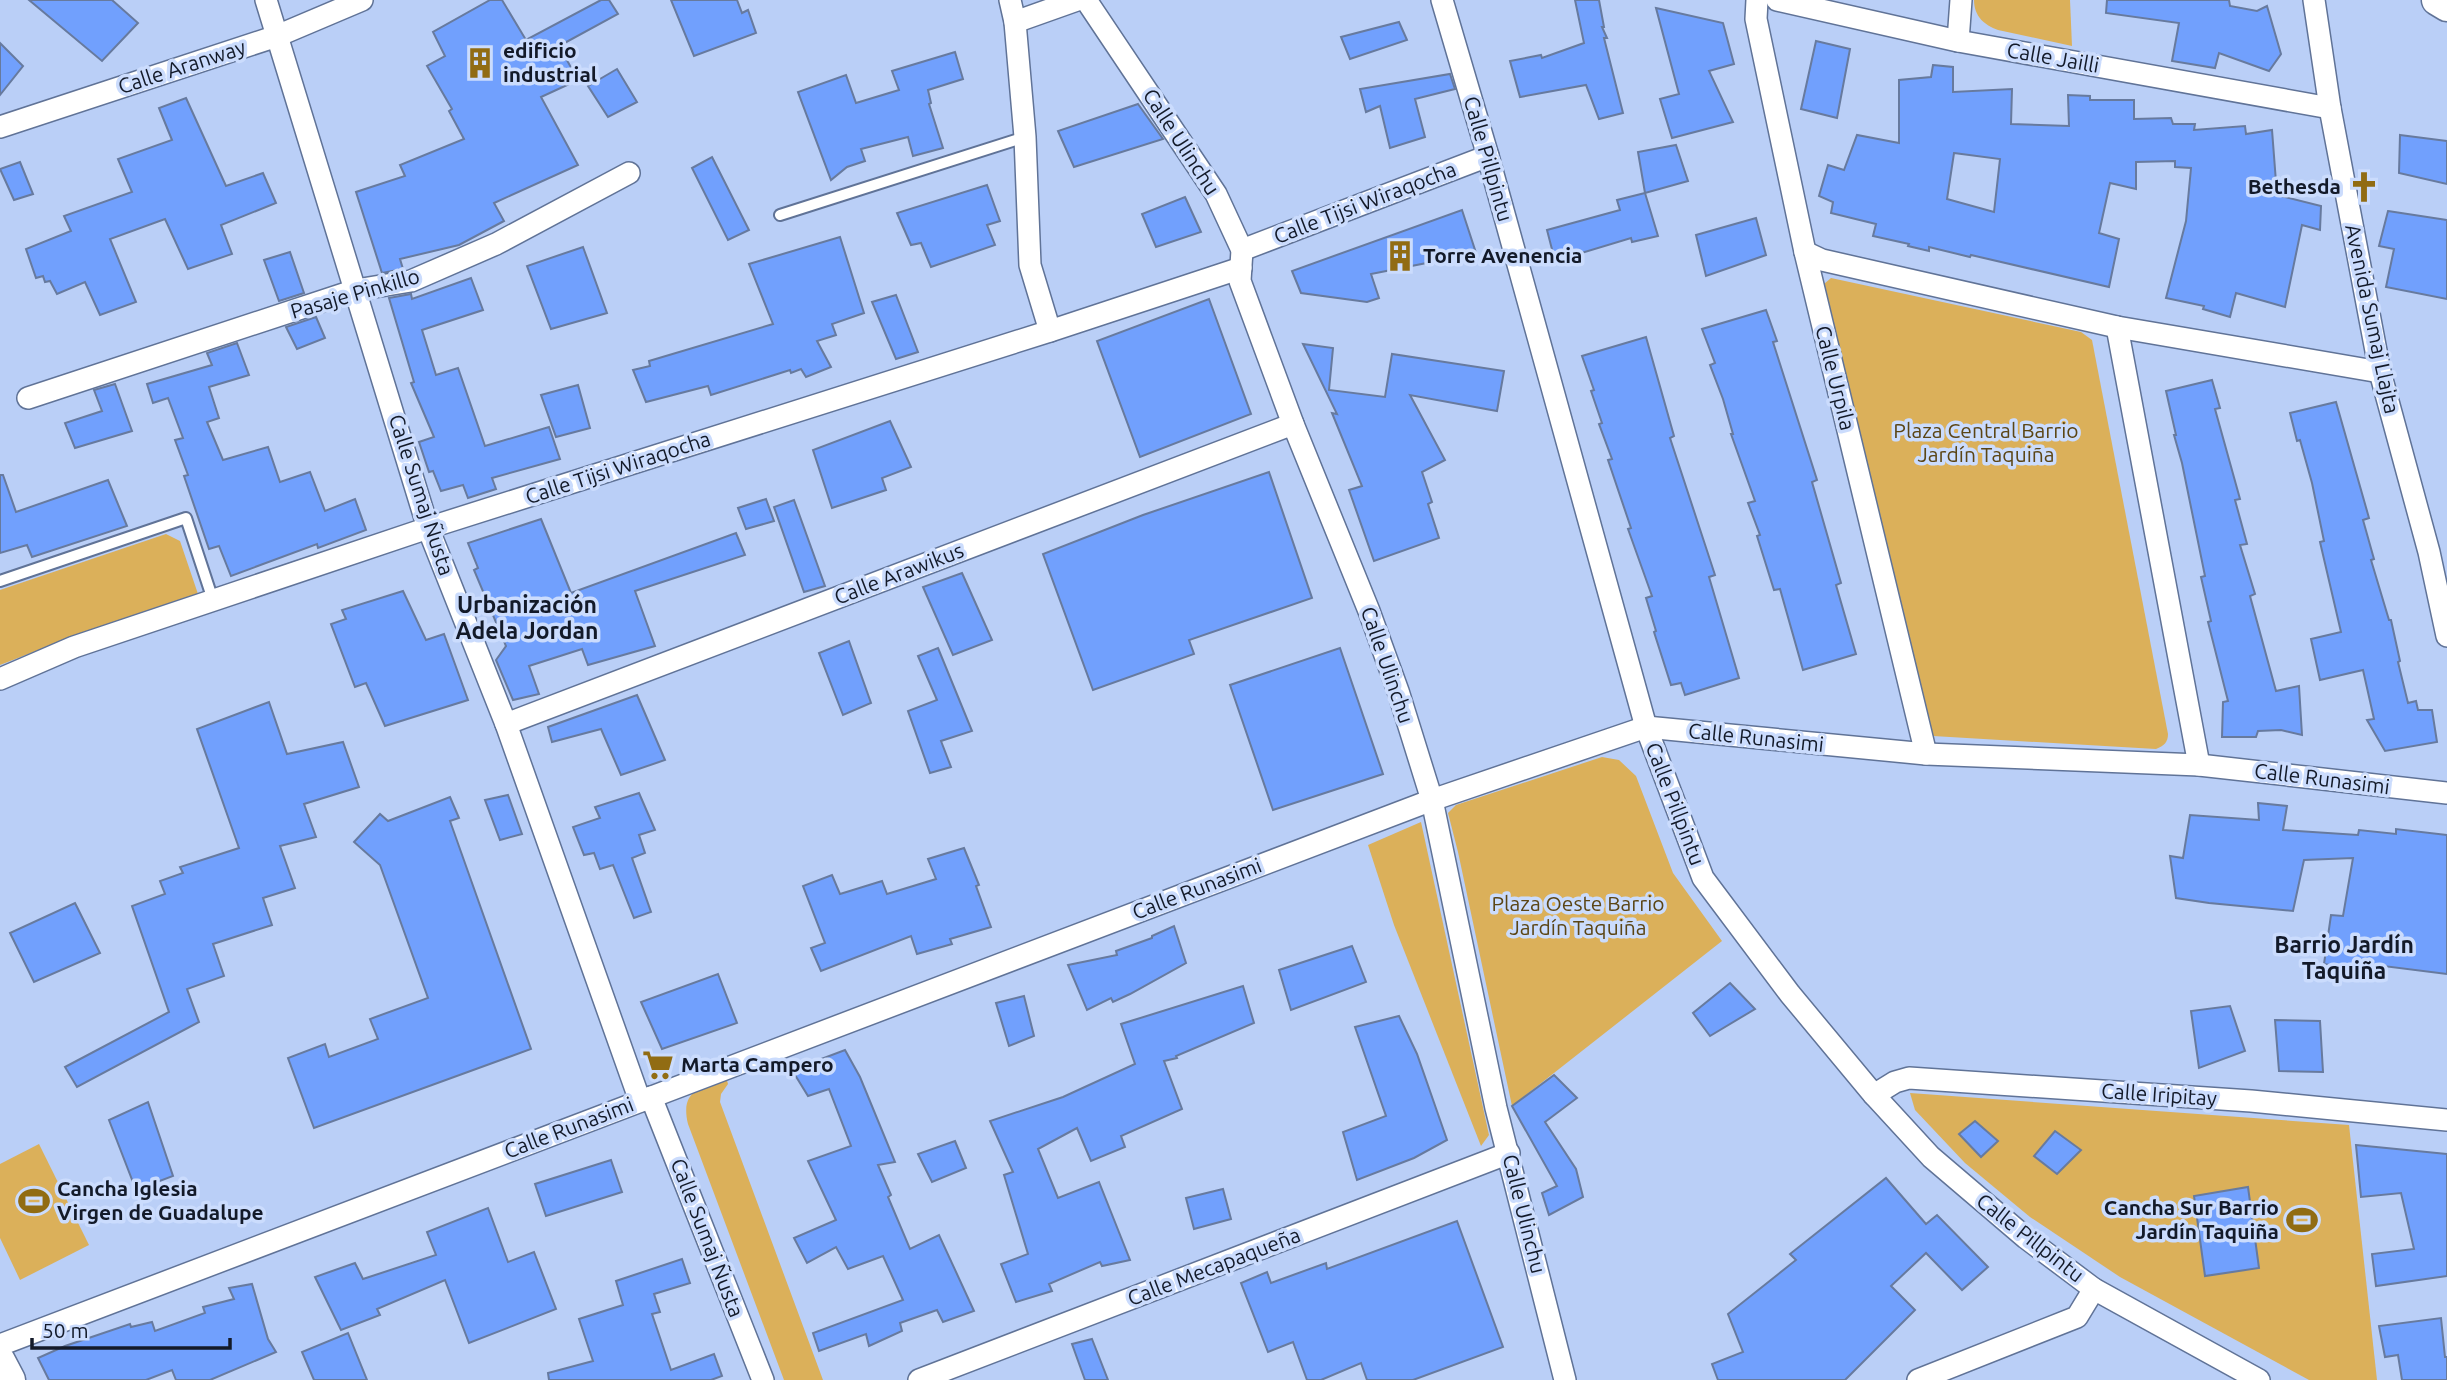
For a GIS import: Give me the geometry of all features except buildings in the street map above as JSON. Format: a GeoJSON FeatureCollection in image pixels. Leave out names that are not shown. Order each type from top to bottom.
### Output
{"type":"FeatureCollection","features":[{"type":"Feature","properties":{"kind":"street","name":"Calle Sumaj Ñusta"},"geometry":{"type":"LineString","coordinates":[[266,0],[428,528],[506,724],[646,1099],[763,1380]]}},
{"type":"Feature","properties":{"kind":"street","name":"Calle Aranway"},"geometry":{"type":"LineString","coordinates":[[0,127],[277,36],[362,0]]}},
{"type":"Feature","properties":{"kind":"street"},"geometry":{"type":"LineString","coordinates":[[1010,0],[1015,22],[1025,137],[1030,265],[1050,331]]}},
{"type":"Feature","properties":{"kind":"street"},"geometry":{"type":"LineString","coordinates":[[1015,22],[1077,0]]}},
{"type":"Feature","properties":{"kind":"street","name":"Calle Ulinchu"},"geometry":{"type":"LineString","coordinates":[[1086,0],[1216,194],[1241,259],[1240,281],[1398,691],[1432,800],[1496,1108],[1565,1380]]}},
{"type":"Feature","properties":{"kind":"street","name":"Calle Pillpintu"},"geometry":{"type":"LineString","coordinates":[[1443,0],[1646,727],[1703,878],[1790,994],[1874,1095],[1931,1157],[2026,1238],[2094,1289],[2259,1380]]}},
{"type":"Feature","properties":{"kind":"street","name":"Calle Urpila"},"geometry":{"type":"LineString","coordinates":[[1757,0],[1756,19],[1805,252],[1926,754]]}},
{"type":"Feature","properties":{"kind":"street","name":"Calle Jailli"},"geometry":{"type":"LineString","coordinates":[[1777,0],[1958,41],[2330,108]]}},
{"type":"Feature","properties":{"kind":"street"},"geometry":{"type":"LineString","coordinates":[[1958,41],[1961,0]]}},
{"type":"Feature","properties":{"kind":"street","name":"Avenida Sumaj Llajta"},"geometry":{"type":"LineString","coordinates":[[2314,0],[2330,108],[2380,372],[2438,552],[2447,636]]}},
{"type":"Feature","properties":{"kind":"street"},"geometry":{"type":"LineString","coordinates":[[2437,0],[2447,6]]}},
{"type":"Feature","properties":{"kind":"street","name":"Calle Tijsi Wiraqocha"},"geometry":{"type":"LineString","coordinates":[[0,679],[74,647],[428,528],[1050,331],[1241,259],[1488,156]]}},
{"type":"Feature","properties":{"kind":"street","name":"Pasaje Pinkillo"},"geometry":{"type":"LineString","coordinates":[[28,398],[356,290],[411,281],[496,244],[629,173]]}},
{"type":"Feature","properties":{"kind":"street"},"geometry":{"type":"LineString","coordinates":[[1805,252],[1822,260],[2116,327],[2380,372]]}},
{"type":"Feature","properties":{"kind":"street"},"geometry":{"type":"LineString","coordinates":[[2116,327],[2199,765]]}},
{"type":"Feature","properties":{"kind":"street","name":"Calle Arawikus"},"geometry":{"type":"LineString","coordinates":[[506,724],[1293,424]]}},
{"type":"Feature","properties":{"kind":"street","name":"Calle Runasimi"},"geometry":{"type":"LineString","coordinates":[[0,1345],[1432,800],[1646,727],[1926,754],[2199,765],[2447,793]]}},
{"type":"Feature","properties":{"kind":"street","name":"Calle Iripitay"},"geometry":{"type":"LineString","coordinates":[[1874,1095],[1895,1082],[1909,1078],[2251,1101],[2447,1120]]}},
{"type":"Feature","properties":{"kind":"street","name":"Calle Mecapaqueña"},"geometry":{"type":"LineString","coordinates":[[919,1380],[1509,1153]]}},
{"type":"Feature","properties":{"kind":"street"},"geometry":{"type":"LineString","coordinates":[[1918,1380],[1947,1375],[2077,1317],[2094,1289]]}},
{"type":"Feature","properties":{"kind":"street"},"geometry":{"type":"LineString","coordinates":[[0,1361],[10,1380]]}},
{"type":"Feature","properties":{"kind":"lane"},"geometry":{"type":"LineString","coordinates":[[780,215],[1025,137]]}},
{"type":"Feature","properties":{"kind":"lane"},"geometry":{"type":"LineString","coordinates":[[0,581],[186,518],[213,600]]}},
{"type":"Feature","properties":{"kind":"green space"},"geometry":{"type":"Polygon","coordinates":[[[1974,0],[2070,0],[2072,46],[1993,28],[1984,23],[1978,15],[1974,0]]]}},
{"type":"Feature","properties":{"kind":"green space","name":"Plaza Central Barrio Jardín Taquiña"},"geometry":{"type":"Polygon","coordinates":[[[1831,278],[2081,332],[2092,340],[2168,734],[2161,747],[2156,749],[1933,736],[1927,733],[1824,289],[1824,284],[1831,278]]]}},
{"type":"Feature","properties":{"kind":"green space"},"geometry":{"type":"Polygon","coordinates":[[[166,534],[180,541],[198,594],[0,665],[0,590],[166,534]]]}},
{"type":"Feature","properties":{"kind":"green space","name":"Plaza Oeste Barrio Jardín Taquiña"},"geometry":{"type":"Polygon","coordinates":[[[1602,757],[1619,760],[1636,776],[1673,873],[1722,941],[1512,1106],[1448,813],[1456,805],[1602,757]]]}},
{"type":"Feature","properties":{"kind":"green space"},"geometry":{"type":"Polygon","coordinates":[[[1421,822],[1489,1135],[1481,1146],[1394,925],[1368,845],[1421,822]]]}},
{"type":"Feature","properties":{"kind":"green space"},"geometry":{"type":"Polygon","coordinates":[[[726,1077],[728,1084],[721,1094],[720,1102],[823,1380],[784,1380],[688,1124],[687,1104],[694,1092],[726,1077]]]}},
{"type":"Feature","properties":{"kind":"green space"},"geometry":{"type":"Polygon","coordinates":[[[1910,1093],[2349,1125],[2377,1380],[2309,1380],[2120,1277],[2030,1217],[1965,1163],[1915,1110],[1910,1093]]]}},
{"type":"Feature","properties":{"kind":"green space","name":"Cancha Iglesia Virgen de Guadalupe"},"geometry":{"type":"Polygon","coordinates":[[[39,1144],[89,1245],[20,1280],[0,1238],[0,1164],[39,1144]]]}},
{"type":"Feature","properties":{"kind":"place","name":"edificio industrial"},"geometry":{"type":"Point","coordinates":[480,63]}},
{"type":"Feature","properties":{"kind":"place","name":"Bethesda"},"geometry":{"type":"Point","coordinates":[2364,187]}},
{"type":"Feature","properties":{"kind":"place","name":"Torre Avenencia"},"geometry":{"type":"Point","coordinates":[1400,256]}},
{"type":"Feature","properties":{"kind":"place","name":"Marta Campero"},"geometry":{"type":"Point","coordinates":[658,1065]}},
{"type":"Feature","properties":{"kind":"place","name":"Cancha Iglesia Virgen de Guadalupe"},"geometry":{"type":"Point","coordinates":[34,1201]}},
{"type":"Feature","properties":{"kind":"place","name":"Cancha Sur Barrio Jardín Taquiña"},"geometry":{"type":"Point","coordinates":[2302,1220]}},
{"type":"Feature","properties":{"kind":"district","name":"Urbanización Adela Jordan"},"geometry":{"type":"Point","coordinates":[527,618]}},
{"type":"Feature","properties":{"kind":"district","name":"Barrio Jardín Taquiña"},"geometry":{"type":"Point","coordinates":[2344,958]}}]}
